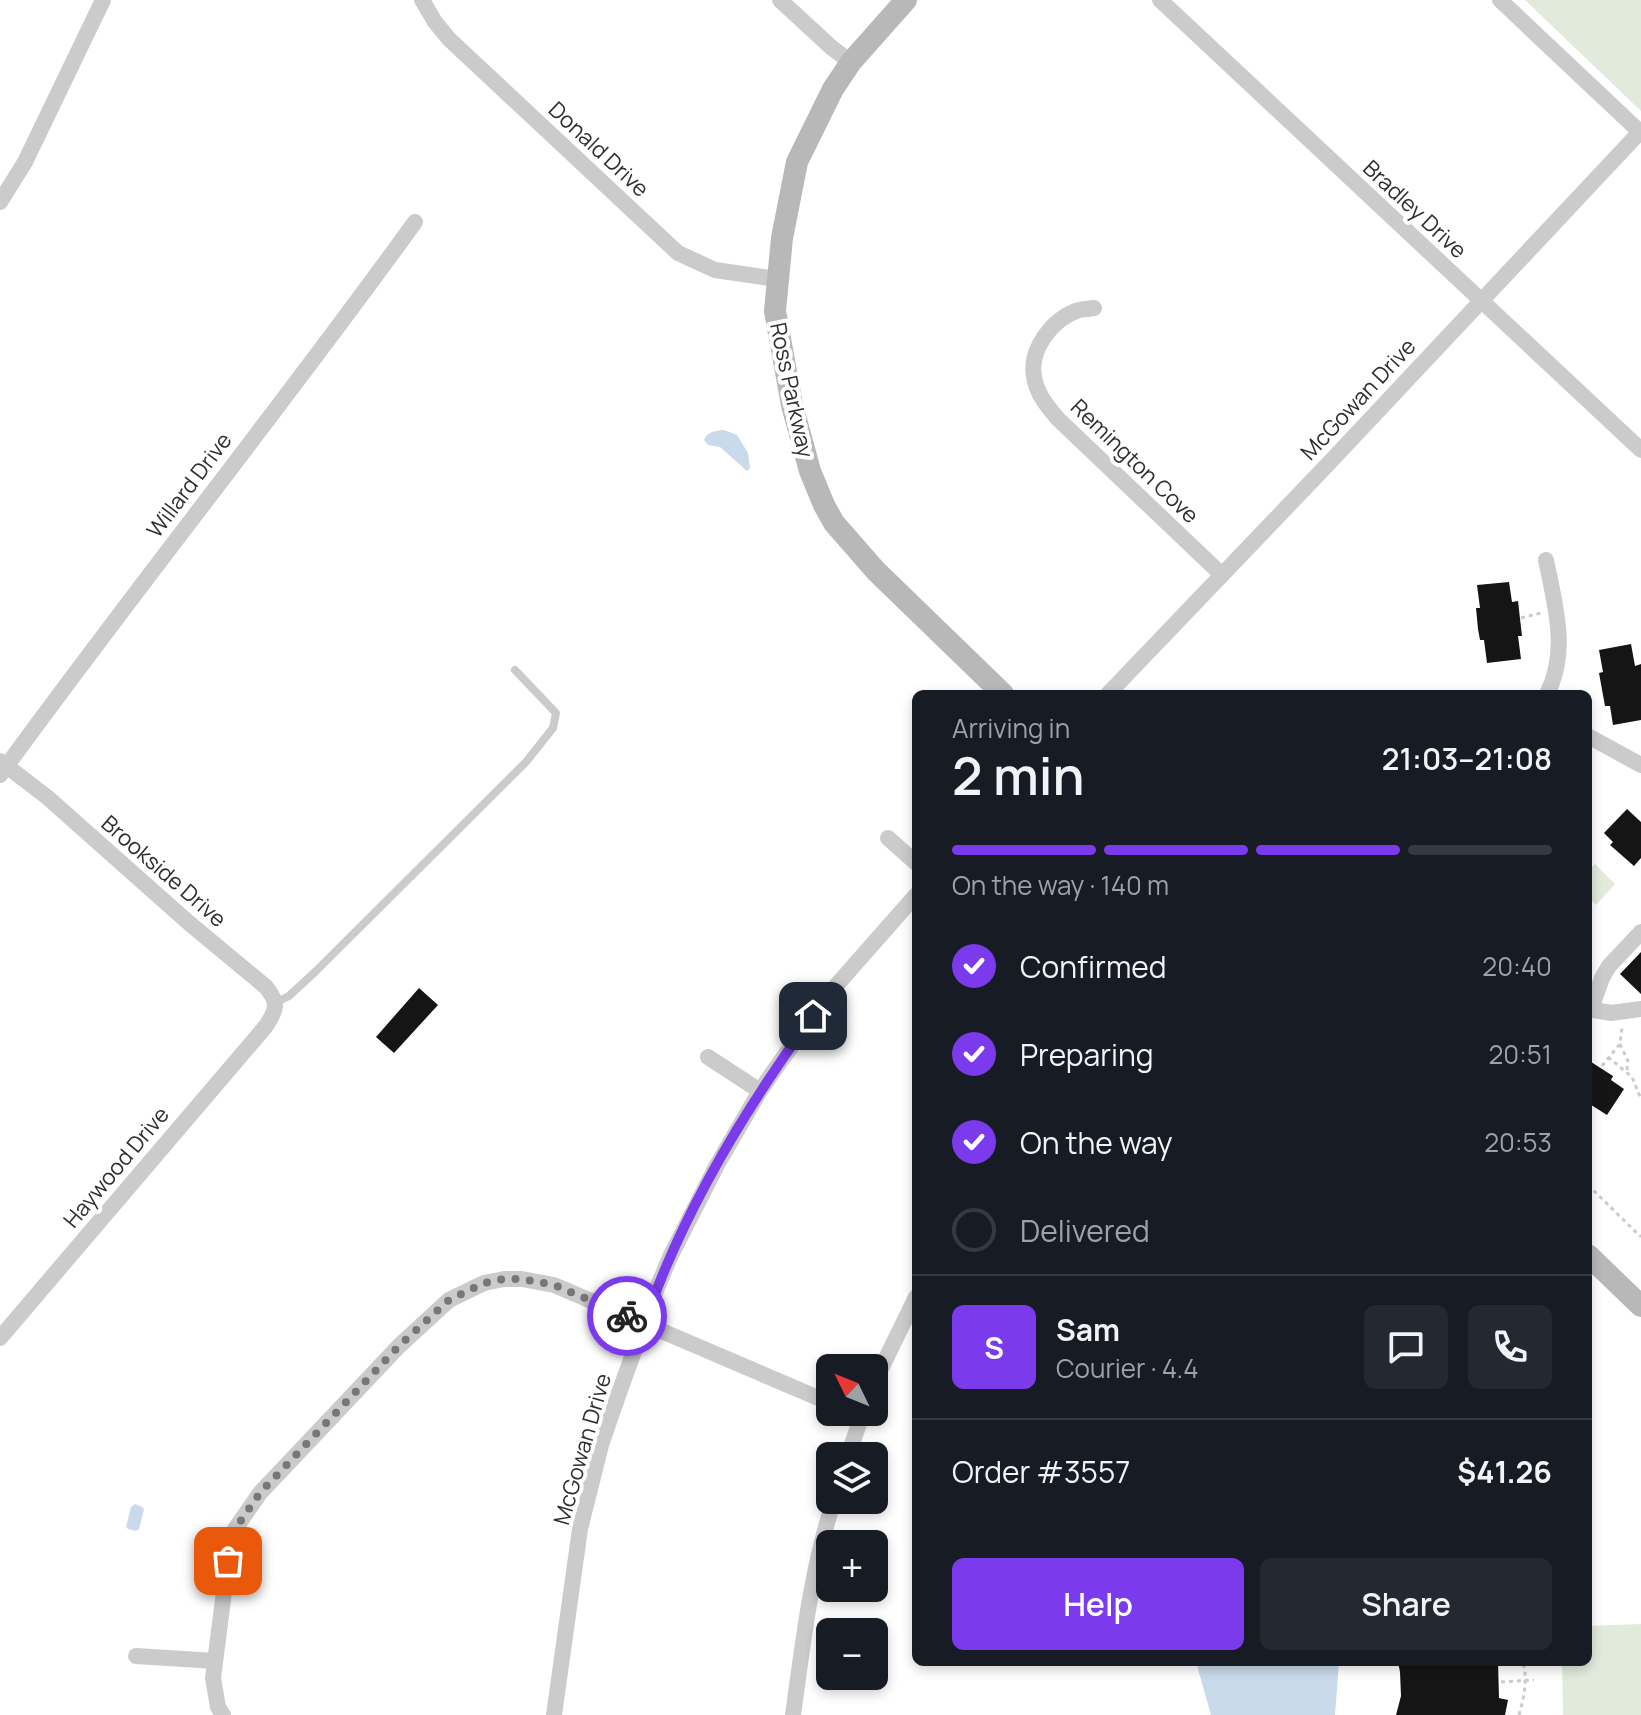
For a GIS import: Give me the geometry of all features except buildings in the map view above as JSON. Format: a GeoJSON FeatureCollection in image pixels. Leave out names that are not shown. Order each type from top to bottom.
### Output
{"type":"FeatureCollection","features":[{"type":"Feature","properties":{"kind":"street"},"geometry":{"type":"LineString","coordinates":[[0,202],[25,162],[103,0]]}},
{"type":"Feature","properties":{"kind":"street","name":"Donald Drive"},"geometry":{"type":"LineString","coordinates":[[422,0],[449,39],[678,253],[715,270],[777,279]]}},
{"type":"Feature","properties":{"kind":"street"},"geometry":{"type":"LineString","coordinates":[[780,0],[851,62]]}},
{"type":"Feature","properties":{"kind":"street","name":"Ross Parkway"},"geometry":{"type":"LineString","coordinates":[[906,0],[851,62],[833,89],[797,162],[782,238],[775,311],[787,383],[810,471],[829,514],[846,539],[876,571],[999,690]]}},
{"type":"Feature","properties":{"kind":"street","name":"Bradley Drive"},"geometry":{"type":"LineString","coordinates":[[1160,0],[1641,450]]}},
{"type":"Feature","properties":{"kind":"street"},"geometry":{"type":"LineString","coordinates":[[1500,0],[1640,133]]}},
{"type":"Feature","properties":{"kind":"street","name":"McGowan Drive"},"geometry":{"type":"LineString","coordinates":[[1112,690],[1640,133]]}},
{"type":"Feature","properties":{"kind":"street","name":"Willard Drive"},"geometry":{"type":"LineString","coordinates":[[2,768],[350,312],[415,222]]}},
{"type":"Feature","properties":{"kind":"street","name":"Remington Cove"},"geometry":{"type":"LineString","coordinates":[[1094,308],[1076,311],[1055,324],[1045,336],[1033,367],[1037,389],[1058,419],[1221,574]]}},
{"type":"Feature","properties":{"kind":"street"},"geometry":{"type":"LineString","coordinates":[[1546,560],[1557,613],[1559,659],[1549,690]]}},
{"type":"Feature","properties":{"kind":"street"},"geometry":{"type":"LineString","coordinates":[[1592,738],[1641,765]]}},
{"type":"Feature","properties":{"kind":"street","name":"Brookside Drive"},"geometry":{"type":"LineString","coordinates":[[2,768],[47,797],[266,987],[275,1003]]}},
{"type":"Feature","properties":{"kind":"street"},"geometry":{"type":"LineString","coordinates":[[888,838],[912,859]]}},
{"type":"Feature","properties":{"kind":"street","name":"McGowan Drive"},"geometry":{"type":"LineString","coordinates":[[554,1715],[586,1505],[601,1445],[655,1293],[690,1216],[760,1091],[834,988],[912,900]]}},
{"type":"Feature","properties":{"kind":"street"},"geometry":{"type":"LineString","coordinates":[[1592,1003],[1609,966],[1641,932]]}},
{"type":"Feature","properties":{"kind":"street","name":"Haywood Drive"},"geometry":{"type":"LineString","coordinates":[[0,1338],[266,1026],[273,1016],[275,1003]]}},
{"type":"Feature","properties":{"kind":"street"},"geometry":{"type":"LineString","coordinates":[[1592,1010],[1611,1013],[1641,1009]]}},
{"type":"Feature","properties":{"kind":"street"},"geometry":{"type":"LineString","coordinates":[[708,1057],[760,1091]]}},
{"type":"Feature","properties":{"kind":"street"},"geometry":{"type":"LineString","coordinates":[[1592,1259],[1641,1306]]}},
{"type":"Feature","properties":{"kind":"street"},"geometry":{"type":"LineString","coordinates":[[223,1715],[218,1707],[213,1678],[235,1529],[260,1493],[399,1346],[449,1300],[484,1283],[504,1279],[554,1285],[816,1397]]}},
{"type":"Feature","properties":{"kind":"street"},"geometry":{"type":"LineString","coordinates":[[888,1354],[912,1305]]}},
{"type":"Feature","properties":{"kind":"street"},"geometry":{"type":"LineString","coordinates":[[793,1715],[815,1570],[829,1514]]}},
{"type":"Feature","properties":{"kind":"street"},"geometry":{"type":"LineString","coordinates":[[136,1656],[215,1661]]}},
{"type":"Feature","properties":{"kind":"lane"},"geometry":{"type":"LineString","coordinates":[[275,1003],[289,996],[316,971],[526,762],[553,728],[556,713],[515,670]]}},
{"type":"Feature","properties":{"kind":"path"},"geometry":{"type":"LineString","coordinates":[[1622,1012],[1620,1044],[1628,1061],[1627,1072]]}},
{"type":"Feature","properties":{"kind":"path"},"geometry":{"type":"LineString","coordinates":[[1602,1066],[1620,1044]]}},
{"type":"Feature","properties":{"kind":"path"},"geometry":{"type":"LineString","coordinates":[[1608,1057],[1632,1077],[1641,1099]]}},
{"type":"Feature","properties":{"kind":"path"},"geometry":{"type":"LineString","coordinates":[[1592,1189],[1641,1237]]}},
{"type":"Feature","properties":{"kind":"path"},"geometry":{"type":"LineString","coordinates":[[1519,1715],[1525,1696],[1523,1666]]}},
{"type":"Feature","properties":{"kind":"path"},"geometry":{"type":"LineString","coordinates":[[1501,1682],[1534,1680]]}},
{"type":"Feature","properties":{"kind":"shaded area"},"geometry":{"type":"Polygon","coordinates":[[[1525,0],[1641,0],[1641,111],[1525,0]]]}},
{"type":"Feature","properties":{"kind":"shaded area"},"geometry":{"type":"Polygon","coordinates":[[[1595,864],[1615,884],[1596,905],[1592,901],[1592,867],[1595,864]]]}},
{"type":"Feature","properties":{"kind":"shaded area"},"geometry":{"type":"Polygon","coordinates":[[[1641,1624],[1641,1715],[1563,1715],[1562,1666],[1592,1666],[1592,1626],[1641,1624]]]}},
{"type":"Feature","properties":{"kind":"water"},"geometry":{"type":"Polygon","coordinates":[[[724,430],[737,435],[748,453],[750,468],[747,471],[720,447],[708,445],[704,440],[710,433],[724,430]]]}},
{"type":"Feature","properties":{"kind":"water"},"geometry":{"type":"Polygon","coordinates":[[[135,1504],[144,1509],[136,1531],[126,1527],[131,1507],[135,1504]]]}},
{"type":"Feature","properties":{"kind":"water"},"geometry":{"type":"Polygon","coordinates":[[[1197,1666],[1339,1666],[1335,1715],[1211,1715],[1197,1666]]]}},
{"type":"Feature","properties":{"kind":"way so far"},"geometry":{"type":"LineString","coordinates":[[228,1561],[235,1529],[260,1493],[399,1346],[449,1300],[484,1283],[522,1279],[554,1285],[627,1316]]}},
{"type":"Feature","properties":{"kind":"route"},"geometry":{"type":"LineString","coordinates":[[627,1316],[644,1324],[670,1257],[717,1165],[760,1091],[813,1016]]}}]}
